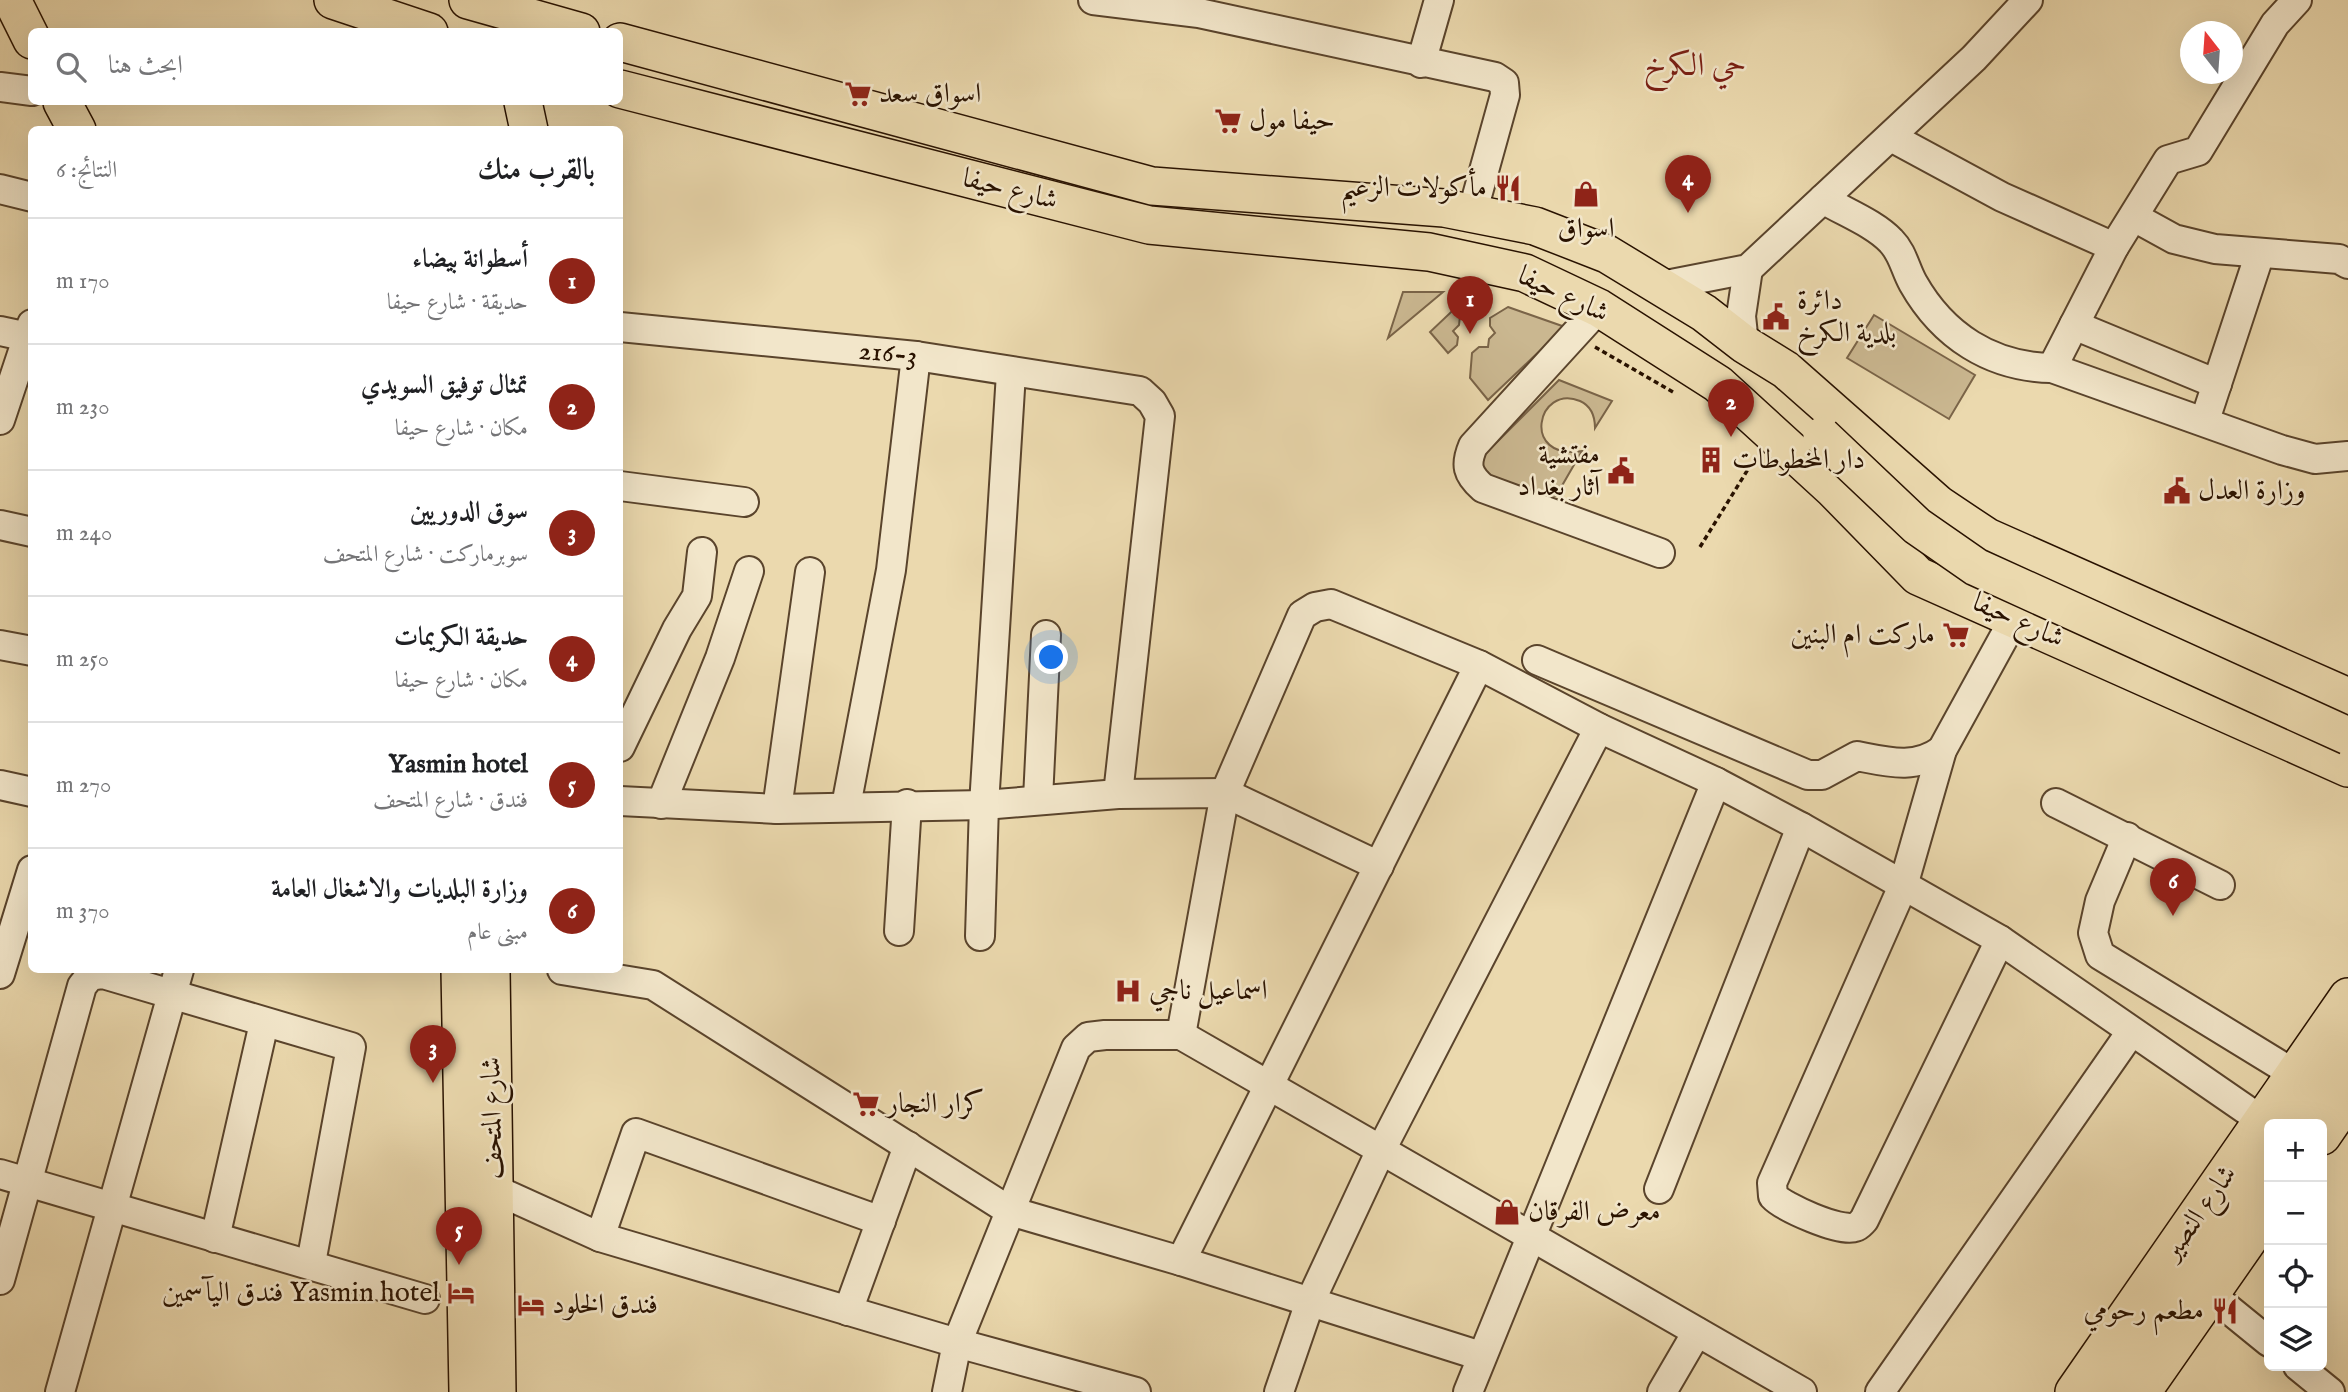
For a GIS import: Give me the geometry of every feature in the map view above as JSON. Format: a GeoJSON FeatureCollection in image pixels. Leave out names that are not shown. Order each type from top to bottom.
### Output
{"type":"FeatureCollection","features":[{"type":"Feature","properties":{"kind":"main road"},"geometry":{"type":"LineString","coordinates":[[12,0],[28,32]]}},
{"type":"Feature","properties":{"kind":"main road"},"geometry":{"type":"LineString","coordinates":[[333,0],[417,28]]}},
{"type":"Feature","properties":{"kind":"main road"},"geometry":{"type":"LineString","coordinates":[[481,12],[535,9],[573,28]]}},
{"type":"Feature","properties":{"kind":"main road","name":"شارع حيفا"},"geometry":{"type":"LineString","coordinates":[[626,47],[1152,186],[1444,208],[1535,226],[1606,254],[1704,313],[1744,344],[1786,370],[1939,505],[1987,537],[2334,690]]}},
{"type":"Feature","properties":{"kind":"main road","name":"شارع حيفا"},"geometry":{"type":"LineString","coordinates":[[623,90],[1149,225],[1429,252],[1525,272],[1600,308],[1718,384],[1833,489],[1918,576],[2348,768]]}},
{"type":"Feature","properties":{"kind":"main road"},"geometry":{"type":"LineString","coordinates":[[64,105],[75,126]]}},
{"type":"Feature","properties":{"kind":"main road"},"geometry":{"type":"LineString","coordinates":[[524,105],[531,126]]}},
{"type":"Feature","properties":{"kind":"main road"},"geometry":{"type":"LineString","coordinates":[[533,126],[536,105]]}},
{"type":"Feature","properties":{"kind":"main road"},"geometry":{"type":"LineString","coordinates":[[1744,344],[1822,436],[1917,526],[1976,567],[2348,736]]}},
{"type":"Feature","properties":{"kind":"main road"},"geometry":{"type":"LineString","coordinates":[[2296,744],[2313,738],[2325,725],[2328,699],[2334,690]]}},
{"type":"Feature","properties":{"kind":"main road","name":"شارع المتحف"},"geometry":{"type":"LineString","coordinates":[[460,973],[468,1392]]}},
{"type":"Feature","properties":{"kind":"main road","name":"شارع المتحف"},"geometry":{"type":"LineString","coordinates":[[491,973],[496,1392]]}},
{"type":"Feature","properties":{"kind":"main road","name":"شارع النصیر"},"geometry":{"type":"LineString","coordinates":[[2272,1119],[2296,1075],[2348,997]]}},
{"type":"Feature","properties":{"kind":"main road"},"geometry":{"type":"LineString","coordinates":[[2272,1119],[2348,1047]]}},
{"type":"Feature","properties":{"kind":"main road"},"geometry":{"type":"LineString","coordinates":[[2327,1129],[2348,1098]]}},
{"type":"Feature","properties":{"kind":"main road","name":"شارع النصیر"},"geometry":{"type":"LineString","coordinates":[[2074,1392],[2264,1130]]}},
{"type":"Feature","properties":{"kind":"main road"},"geometry":{"type":"LineString","coordinates":[[2110,1392],[2264,1168]]}},
{"type":"Feature","properties":{"kind":"main road","name":"شارع النصیر"},"geometry":{"type":"LineString","coordinates":[[2142,1392],[2264,1217]]}},
{"type":"Feature","properties":{"kind":"street"},"geometry":{"type":"LineString","coordinates":[[1093,0],[1199,13],[1495,77],[1504,83],[1505,95],[1472,214]]}},
{"type":"Feature","properties":{"kind":"street"},"geometry":{"type":"LineString","coordinates":[[1421,63],[1439,0]]}},
{"type":"Feature","properties":{"kind":"street"},"geometry":{"type":"LineString","coordinates":[[1661,286],[1748,269],[1974,58],[2028,0]]}},
{"type":"Feature","properties":{"kind":"street"},"geometry":{"type":"LineString","coordinates":[[2052,368],[2114,247],[2168,160],[2198,151],[2275,24],[2297,0]]}},
{"type":"Feature","properties":{"kind":"street"},"geometry":{"type":"LineString","coordinates":[[0,87],[28,90]]}},
{"type":"Feature","properties":{"kind":"street"},"geometry":{"type":"LineString","coordinates":[[1891,137],[2002,197],[2114,247]]}},
{"type":"Feature","properties":{"kind":"street"},"geometry":{"type":"LineString","coordinates":[[0,188],[28,196]]}},
{"type":"Feature","properties":{"kind":"street"},"geometry":{"type":"LineString","coordinates":[[1823,199],[1891,240],[1902,256],[1913,282],[1938,320],[1980,352],[2021,367],[2052,368],[2315,459],[2348,456]]}},
{"type":"Feature","properties":{"kind":"street"},"geometry":{"type":"LineString","coordinates":[[2134,217],[2174,239],[2215,249],[2260,253],[2345,254]]}},
{"type":"Feature","properties":{"kind":"street"},"geometry":{"type":"LineString","coordinates":[[2205,420],[2260,253]]}},
{"type":"Feature","properties":{"kind":"street"},"geometry":{"type":"LineString","coordinates":[[1744,344],[1741,316],[1748,269]]}},
{"type":"Feature","properties":{"kind":"street"},"geometry":{"type":"LineString","coordinates":[[1600,308],[1474,446],[1466,461],[1470,477],[1483,488],[1660,553]]}},
{"type":"Feature","properties":{"kind":"street"},"geometry":{"type":"LineString","coordinates":[[2074,325],[2217,384]]}},
{"type":"Feature","properties":{"kind":"street","name":"216-3"},"geometry":{"type":"LineString","coordinates":[[623,327],[916,356],[1011,373],[1140,391],[1152,402],[1160,416],[1118,794]]}},
{"type":"Feature","properties":{"kind":"street"},"geometry":{"type":"LineString","coordinates":[[0,331],[28,331]]}},
{"type":"Feature","properties":{"kind":"street"},"geometry":{"type":"LineString","coordinates":[[0,420],[28,337]]}},
{"type":"Feature","properties":{"kind":"street"},"geometry":{"type":"LineString","coordinates":[[846,806],[891,570],[916,356]]}},
{"type":"Feature","properties":{"kind":"street"},"geometry":{"type":"LineString","coordinates":[[980,936],[984,805],[1011,373]]}},
{"type":"Feature","properties":{"kind":"street"},"geometry":{"type":"LineString","coordinates":[[623,486],[744,502]]}},
{"type":"Feature","properties":{"kind":"street"},"geometry":{"type":"LineString","coordinates":[[0,526],[28,531]]}},
{"type":"Feature","properties":{"kind":"street"},"geometry":{"type":"LineString","coordinates":[[623,741],[677,629],[697,596],[702,552]]}},
{"type":"Feature","properties":{"kind":"street"},"geometry":{"type":"LineString","coordinates":[[661,804],[720,658],[749,572]]}},
{"type":"Feature","properties":{"kind":"street"},"geometry":{"type":"LineString","coordinates":[[777,808],[810,572]]}},
{"type":"Feature","properties":{"kind":"street"},"geometry":{"type":"LineString","coordinates":[[1181,1035],[1225,793],[1302,615],[1315,607],[1331,604],[1479,665],[1599,728],[1716,782],[1801,827],[2000,940],[2131,1032],[2229,1097],[2269,1119]]}},
{"type":"Feature","properties":{"kind":"street"},"geometry":{"type":"LineString","coordinates":[[2000,940],[1864,1220],[1855,1228],[1841,1228],[1780,1204],[1773,1196],[1772,1183],[1903,886],[1942,750],[2014,619]]}},
{"type":"Feature","properties":{"kind":"street"},"geometry":{"type":"LineString","coordinates":[[1038,799],[1046,635]]}},
{"type":"Feature","properties":{"kind":"street"},"geometry":{"type":"LineString","coordinates":[[0,645],[28,650]]}},
{"type":"Feature","properties":{"kind":"street"},"geometry":{"type":"LineString","coordinates":[[1537,660],[1808,775],[1822,775],[1857,756],[1897,764],[1930,759],[1942,750]]}},
{"type":"Feature","properties":{"kind":"street"},"geometry":{"type":"LineString","coordinates":[[1181,1261],[1479,665]]}},
{"type":"Feature","properties":{"kind":"street"},"geometry":{"type":"LineString","coordinates":[[1279,1392],[1310,1302],[1381,1150],[1599,728]]}},
{"type":"Feature","properties":{"kind":"street"},"geometry":{"type":"LineString","coordinates":[[1468,1392],[1716,782]]}},
{"type":"Feature","properties":{"kind":"street"},"geometry":{"type":"LineString","coordinates":[[0,785],[28,791]]}},
{"type":"Feature","properties":{"kind":"street"},"geometry":{"type":"LineString","coordinates":[[623,801],[777,808],[907,804],[984,805],[1118,794],[1225,793],[1379,866]]}},
{"type":"Feature","properties":{"kind":"street"},"geometry":{"type":"LineString","coordinates":[[2056,803],[2220,885]]}},
{"type":"Feature","properties":{"kind":"street"},"geometry":{"type":"LineString","coordinates":[[899,931],[907,804]]}},
{"type":"Feature","properties":{"kind":"street"},"geometry":{"type":"LineString","coordinates":[[1660,1189],[1801,827]]}},
{"type":"Feature","properties":{"kind":"street"},"geometry":{"type":"LineString","coordinates":[[2127,837],[2101,901],[2093,933],[2100,956],[2296,1075]]}},
{"type":"Feature","properties":{"kind":"street"},"geometry":{"type":"LineString","coordinates":[[0,974],[28,883]]}},
{"type":"Feature","properties":{"kind":"street"},"geometry":{"type":"LineString","coordinates":[[580,973],[653,985],[1010,1210],[1481,1356]]}},
{"type":"Feature","properties":{"kind":"street"},"geometry":{"type":"LineString","coordinates":[[0,1280],[82,986],[90,976],[103,974],[176,982],[264,1023],[351,1047],[311,1263]]}},
{"type":"Feature","properties":{"kind":"street"},"geometry":{"type":"LineString","coordinates":[[60,1392],[176,982]]}},
{"type":"Feature","properties":{"kind":"street"},"geometry":{"type":"LineString","coordinates":[[215,1238],[264,1023]]}},
{"type":"Feature","properties":{"kind":"street"},"geometry":{"type":"LineString","coordinates":[[1880,1392],[2131,1032]]}},
{"type":"Feature","properties":{"kind":"street"},"geometry":{"type":"LineString","coordinates":[[947,1392],[957,1343],[1076,1048],[1088,1037],[1105,1035],[1181,1035],[1802,1392]]}},
{"type":"Feature","properties":{"kind":"street"},"geometry":{"type":"LineString","coordinates":[[600,1237],[636,1133],[881,1221]]}},
{"type":"Feature","properties":{"kind":"street"},"geometry":{"type":"LineString","coordinates":[[848,1311],[908,1146]]}},
{"type":"Feature","properties":{"kind":"street"},"geometry":{"type":"LineString","coordinates":[[0,1174],[425,1298]]}},
{"type":"Feature","properties":{"kind":"street"},"geometry":{"type":"LineString","coordinates":[[494,1189],[600,1237],[957,1343],[1136,1392]]}},
{"type":"Feature","properties":{"kind":"street"},"geometry":{"type":"LineString","coordinates":[[2210,1294],[2264,1338]]}},
{"type":"Feature","properties":{"kind":"street"},"geometry":{"type":"LineString","coordinates":[[1662,1392],[1697,1332]]}},
{"type":"Feature","properties":{"kind":"street"},"geometry":{"type":"LineString","coordinates":[[2304,1371],[2330,1392]]}},
{"type":"Feature","properties":{"kind":"path"},"geometry":{"type":"LineString","coordinates":[[1575,335],[1682,397]]}},
{"type":"Feature","properties":{"kind":"path"},"geometry":{"type":"LineString","coordinates":[[1700,547],[1756,459],[1754,449]]}},
{"type":"Feature","properties":{"kind":"shaded area"},"geometry":{"type":"Polygon","coordinates":[[[1403,292],[1443,292],[1388,338],[1403,292]]]}},
{"type":"Feature","properties":{"kind":"shaded area"},"geometry":{"type":"Polygon","coordinates":[[[1467,297],[1475,298],[1476,310],[1469,316],[1460,316],[1459,325],[1453,331],[1458,337],[1457,345],[1448,353],[1430,332],[1467,297]]]}},
{"type":"Feature","properties":{"kind":"shaded area"},"geometry":{"type":"Polygon","coordinates":[[[1508,307],[1565,327],[1488,400],[1470,378],[1472,353],[1479,347],[1488,347],[1489,339],[1495,333],[1490,326],[1490,318],[1508,307]]]}},
{"type":"Feature","properties":{"kind":"shaded area"},"geometry":{"type":"Polygon","coordinates":[[[1874,315],[1975,375],[1949,419],[1847,358],[1874,315]]]}},
{"type":"Feature","properties":{"kind":"shaded area"},"geometry":{"type":"Polygon","coordinates":[[[1559,380],[1612,401],[1595,428],[1592,412],[1580,401],[1565,398],[1553,403],[1545,412],[1543,435],[1549,445],[1562,451],[1582,451],[1556,496],[1489,480],[1483,467],[1486,453],[1559,380]]]}},
{"type":"Feature","properties":{"kind":"place","name":"اسواق سعد"},"geometry":{"type":"Point","coordinates":[858,94]}},
{"type":"Feature","properties":{"kind":"place","name":"حيفا مول"},"geometry":{"type":"Point","coordinates":[1228,121]}},
{"type":"Feature","properties":{"kind":"place","name":"مأكولات الزعيم"},"geometry":{"type":"Point","coordinates":[1508,188]}},
{"type":"Feature","properties":{"kind":"place","name":"اسواق"},"geometry":{"type":"Point","coordinates":[1586,194]}},
{"type":"Feature","properties":{"kind":"place","name":"حديقة الكريمات"},"geometry":{"type":"Point","coordinates":[1688,213]}},
{"type":"Feature","properties":{"kind":"place","name":"دائرة بلدية الكرخ"},"geometry":{"type":"Point","coordinates":[1776,317]}},
{"type":"Feature","properties":{"kind":"place","name":"أسطوانة بيضاء"},"geometry":{"type":"Point","coordinates":[1470,334]}},
{"type":"Feature","properties":{"kind":"place","name":"تمثال توفيق السويدي"},"geometry":{"type":"Point","coordinates":[1731,437]}},
{"type":"Feature","properties":{"kind":"place","name":"دار المخطوطات"},"geometry":{"type":"Point","coordinates":[1711,460]}},
{"type":"Feature","properties":{"kind":"place","name":"مفتشية آثار بغداد"},"geometry":{"type":"Point","coordinates":[1621,471]}},
{"type":"Feature","properties":{"kind":"place","name":"وزارة العدل"},"geometry":{"type":"Point","coordinates":[2177,491]}},
{"type":"Feature","properties":{"kind":"place","name":"ماركت ام البنين"},"geometry":{"type":"Point","coordinates":[1956,635]}},
{"type":"Feature","properties":{"kind":"place","name":"وزارة البلديات والاشغال العامة"},"geometry":{"type":"Point","coordinates":[2173,916]}},
{"type":"Feature","properties":{"kind":"place","name":"اسماعيل ناجي"},"geometry":{"type":"Point","coordinates":[1128,991]}},
{"type":"Feature","properties":{"kind":"place","name":"سوق الدوريين"},"geometry":{"type":"Point","coordinates":[433,1083]}},
{"type":"Feature","properties":{"kind":"place","name":"كرار النجار"},"geometry":{"type":"Point","coordinates":[866,1104]}},
{"type":"Feature","properties":{"kind":"place","name":"معرض الفرقان"},"geometry":{"type":"Point","coordinates":[1507,1212]}},
{"type":"Feature","properties":{"kind":"place","name":"Yasmin hotel"},"geometry":{"type":"Point","coordinates":[459,1265]}},
{"type":"Feature","properties":{"kind":"place","name":"فندق اليآسمين Yasmin hotel"},"geometry":{"type":"Point","coordinates":[461,1293]}},
{"type":"Feature","properties":{"kind":"place","name":"فندق الخلود"},"geometry":{"type":"Point","coordinates":[531,1305]}},
{"type":"Feature","properties":{"kind":"place","name":"مطعم رحومي"},"geometry":{"type":"Point","coordinates":[2225,1311]}},
{"type":"Feature","properties":{"kind":"district","name":"حي الكرخ"},"geometry":{"type":"Point","coordinates":[1695,66]}}]}
